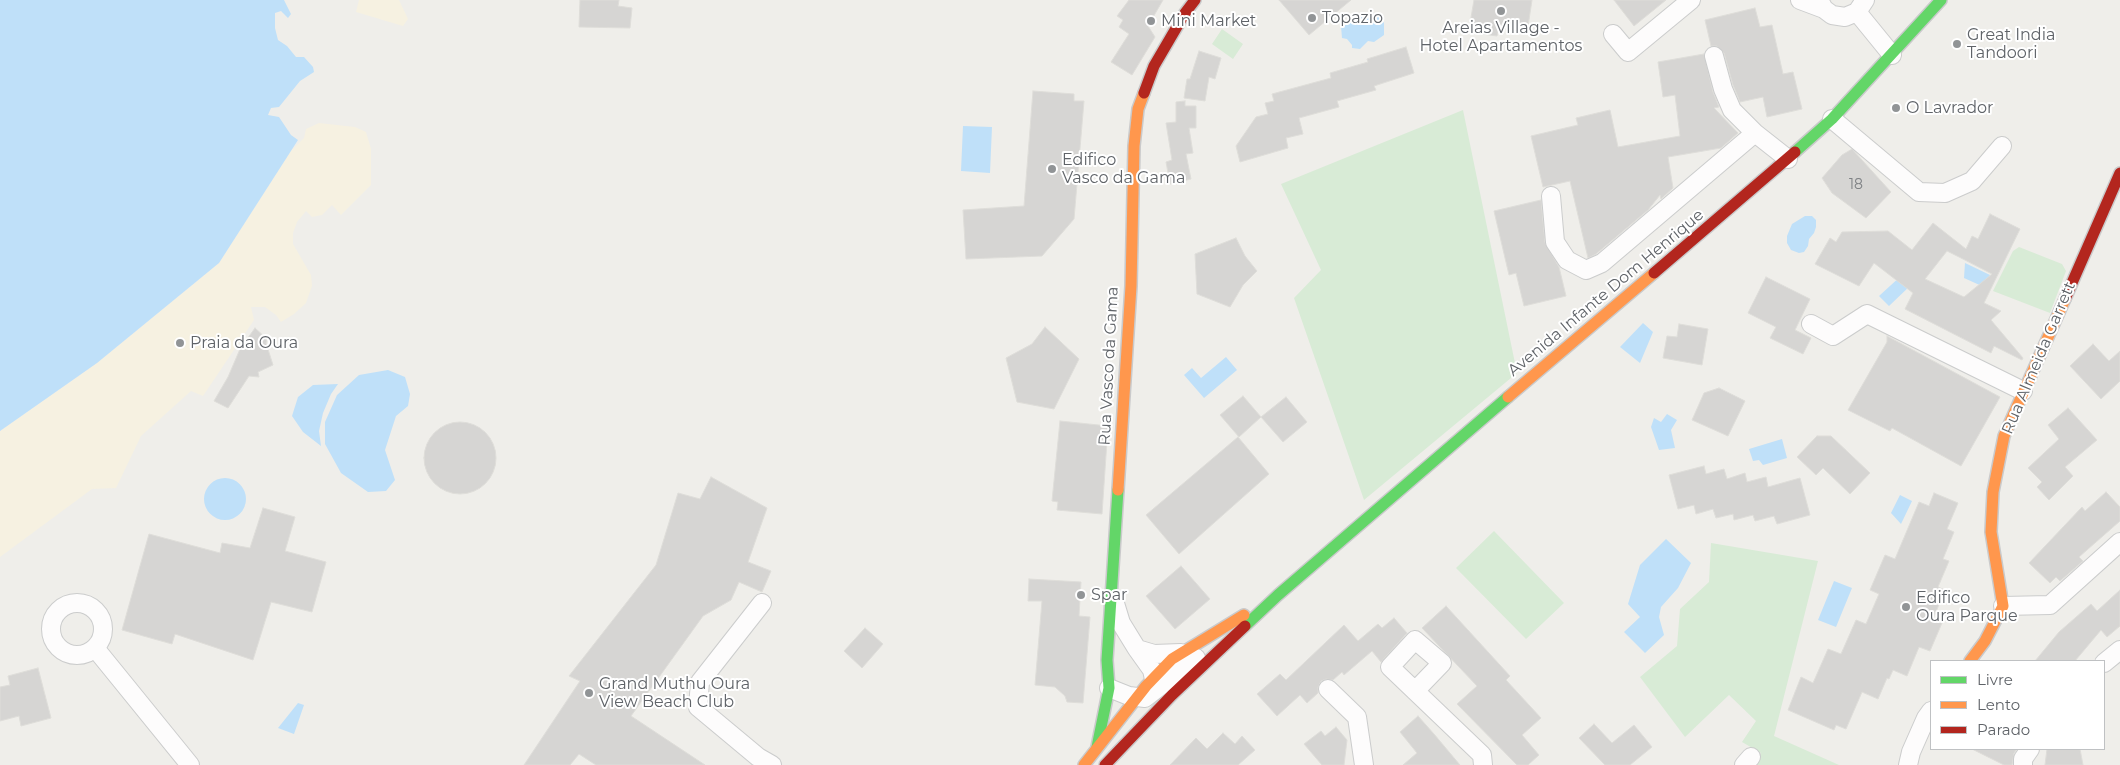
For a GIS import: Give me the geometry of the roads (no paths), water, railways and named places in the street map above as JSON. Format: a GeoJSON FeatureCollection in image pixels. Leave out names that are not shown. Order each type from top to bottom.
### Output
{"type":"FeatureCollection","features":[{"type":"Feature","properties":{"kind":"street","name":"Rua Vasco da Gama"},"geometry":{"type":"LineString","coordinates":[[1097,747],[1109,688],[1107,660],[1113,595],[1131,286],[1134,146],[1138,109],[1154,66],[1185,13],[1195,0]]}},
{"type":"Feature","properties":{"kind":"street"},"geometry":{"type":"LineString","coordinates":[[1613,34],[1628,52],[1691,0]]}},
{"type":"Feature","properties":{"kind":"street"},"geometry":{"type":"LineString","coordinates":[[1800,0],[1822,4],[1832,15],[1845,17],[1861,6],[1892,55]]}},
{"type":"Feature","properties":{"kind":"street","name":"Avenida Infante Dom Henrique"},"geometry":{"type":"LineString","coordinates":[[1105,765],[1172,695],[1278,595],[1788,159],[1832,119],[1941,0]]}},
{"type":"Feature","properties":{"kind":"street"},"geometry":{"type":"LineString","coordinates":[[1714,56],[1723,90],[1732,110],[1788,159]]}},
{"type":"Feature","properties":{"kind":"street"},"geometry":{"type":"LineString","coordinates":[[1832,119],[1919,192],[1945,193],[1972,181],[2002,146]]}},
{"type":"Feature","properties":{"kind":"street"},"geometry":{"type":"LineString","coordinates":[[1551,196],[1556,242],[1567,260],[1586,270],[1602,263],[1755,132]]}},
{"type":"Feature","properties":{"kind":"street","name":"Rua Almeida Garrett"},"geometry":{"type":"LineString","coordinates":[[2003,606],[1991,532],[1993,492],[2004,436],[2120,173]]}},
{"type":"Feature","properties":{"kind":"street"},"geometry":{"type":"LineString","coordinates":[[1810,324],[1833,336],[1866,314],[2023,391]]}},
{"type":"Feature","properties":{"kind":"street"},"geometry":{"type":"LineString","coordinates":[[1971,660],[1985,641],[2003,606],[2050,605],[2120,542]]}},
{"type":"Feature","properties":{"kind":"street"},"geometry":{"type":"LineString","coordinates":[[1105,765],[1111,746],[1155,684],[1152,670],[1121,623],[1113,595]]}},
{"type":"Feature","properties":{"kind":"street","name":"Avenida Infante Dom Henrique"},"geometry":{"type":"LineString","coordinates":[[1155,684],[1181,653],[1278,595]]}},
{"type":"Feature","properties":{"kind":"street"},"geometry":{"type":"LineString","coordinates":[[762,603],[700,682],[698,707],[758,757],[772,765]]}},
{"type":"Feature","properties":{"kind":"street"},"geometry":{"type":"LineString","coordinates":[[1109,688],[1129,696],[1145,698],[1155,684],[1213,644],[1234,638]]}},
{"type":"Feature","properties":{"kind":"street"},"geometry":{"type":"LineString","coordinates":[[95,648],[190,765]]}},
{"type":"Feature","properties":{"kind":"street"},"geometry":{"type":"LineString","coordinates":[[1137,649],[1154,654],[1181,653]]}},
{"type":"Feature","properties":{"kind":"street"},"geometry":{"type":"LineString","coordinates":[[2105,662],[2120,650]]}},
{"type":"Feature","properties":{"kind":"street"},"geometry":{"type":"LineString","coordinates":[[1328,689],[1357,717],[1364,765]]}},
{"type":"Feature","properties":{"kind":"street"},"geometry":{"type":"LineString","coordinates":[[1416,691],[1482,755],[1483,765]]}},
{"type":"Feature","properties":{"kind":"street"},"geometry":{"type":"LineString","coordinates":[[1084,765],[1136,697]]}},
{"type":"Feature","properties":{"kind":"street"},"geometry":{"type":"LineString","coordinates":[[1908,765],[1926,718],[1930,712]]}},
{"type":"Feature","properties":{"kind":"street"},"geometry":{"type":"LineString","coordinates":[[2023,765],[2023,759],[2029,750]]}},
{"type":"Feature","properties":{"kind":"water"},"geometry":{"type":"Polygon","coordinates":[[[0,0],[284,0],[291,14],[288,18],[281,11],[275,13],[275,28],[278,40],[287,46],[296,57],[304,57],[313,67],[314,72],[300,81],[279,107],[271,108],[268,115],[279,117],[291,135],[298,140],[219,263],[97,363],[0,431],[0,0]]]}},
{"type":"Feature","properties":{"kind":"water"},"geometry":{"type":"Polygon","coordinates":[[[1365,13],[1377,14],[1384,23],[1384,35],[1374,42],[1368,41],[1360,49],[1352,48],[1347,39],[1342,38],[1341,26],[1350,19],[1356,20],[1365,13]]]}},
{"type":"Feature","properties":{"kind":"water"},"geometry":{"type":"Polygon","coordinates":[[[963,126],[992,127],[990,173],[961,171],[963,126]]]}},
{"type":"Feature","properties":{"kind":"water"},"geometry":{"type":"Polygon","coordinates":[[[1805,216],[1812,216],[1816,220],[1816,227],[1809,239],[1808,246],[1804,252],[1799,253],[1791,250],[1787,243],[1787,236],[1792,224],[1805,216]]]}},
{"type":"Feature","properties":{"kind":"water"},"geometry":{"type":"Polygon","coordinates":[[[1965,263],[1990,275],[1984,287],[1964,278],[1965,263]]]}},
{"type":"Feature","properties":{"kind":"water"},"geometry":{"type":"Polygon","coordinates":[[[1902,275],[1911,285],[1889,306],[1879,296],[1902,275]]]}},
{"type":"Feature","properties":{"kind":"water"},"geometry":{"type":"Polygon","coordinates":[[[1643,323],[1653,332],[1640,363],[1620,347],[1643,323]]]}},
{"type":"Feature","properties":{"kind":"water"},"geometry":{"type":"Polygon","coordinates":[[[1226,357],[1237,370],[1204,398],[1184,375],[1192,368],[1201,378],[1226,357]]]}},
{"type":"Feature","properties":{"kind":"water"},"geometry":{"type":"Polygon","coordinates":[[[388,370],[405,377],[410,394],[408,406],[396,416],[385,450],[395,480],[386,491],[368,492],[341,473],[325,444],[325,422],[337,395],[359,375],[388,370]]]}},
{"type":"Feature","properties":{"kind":"water"},"geometry":{"type":"Polygon","coordinates":[[[338,384],[331,394],[323,413],[319,431],[321,446],[303,432],[292,416],[298,397],[313,385],[338,384]]]}},
{"type":"Feature","properties":{"kind":"water"},"geometry":{"type":"Polygon","coordinates":[[[1667,414],[1677,420],[1671,430],[1675,448],[1659,450],[1651,427],[1654,418],[1661,422],[1667,414]]]}},
{"type":"Feature","properties":{"kind":"water"},"geometry":{"type":"Polygon","coordinates":[[[1782,439],[1787,458],[1763,465],[1759,460],[1753,461],[1749,449],[1782,439]]]}},
{"type":"Feature","properties":{"kind":"water"},"geometry":{"type":"Polygon","coordinates":[[[229,478],[237,481],[243,487],[246,499],[243,511],[237,517],[221,520],[213,517],[207,511],[204,495],[207,487],[213,481],[229,478]]]}},
{"type":"Feature","properties":{"kind":"water"},"geometry":{"type":"Polygon","coordinates":[[[1900,495],[1912,501],[1901,524],[1891,513],[1900,495]]]}},
{"type":"Feature","properties":{"kind":"water"},"geometry":{"type":"Polygon","coordinates":[[[1666,539],[1691,563],[1678,588],[1661,607],[1659,617],[1664,635],[1645,653],[1624,632],[1640,617],[1628,604],[1640,565],[1666,539]]]}},
{"type":"Feature","properties":{"kind":"water"},"geometry":{"type":"Polygon","coordinates":[[[1834,581],[1852,588],[1836,627],[1818,620],[1834,581]]]}},
{"type":"Feature","properties":{"kind":"water"},"geometry":{"type":"Polygon","coordinates":[[[298,703],[304,705],[294,734],[278,728],[298,703]]]}},
{"type":"Feature","properties":{"kind":"place","name":"Areias Village - Hotel Apartamentos"},"geometry":{"type":"Point","coordinates":[1501,11]}},
{"type":"Feature","properties":{"kind":"place","name":"Topazio"},"geometry":{"type":"Point","coordinates":[1312,18]}},
{"type":"Feature","properties":{"kind":"place","name":"Mini Market"},"geometry":{"type":"Point","coordinates":[1151,21]}},
{"type":"Feature","properties":{"kind":"place","name":"Great India Tandoori"},"geometry":{"type":"Point","coordinates":[1957,44]}},
{"type":"Feature","properties":{"kind":"place","name":"O Lavrador"},"geometry":{"type":"Point","coordinates":[1896,108]}},
{"type":"Feature","properties":{"kind":"place","name":"Edifico Vasco da Gama"},"geometry":{"type":"Point","coordinates":[1052,169]}},
{"type":"Feature","properties":{"kind":"place","name":"Praia da Oura"},"geometry":{"type":"Point","coordinates":[180,343]}},
{"type":"Feature","properties":{"kind":"place","name":"Spar"},"geometry":{"type":"Point","coordinates":[1081,595]}},
{"type":"Feature","properties":{"kind":"place","name":"Edifico Oura Parque"},"geometry":{"type":"Point","coordinates":[1906,607]}},
{"type":"Feature","properties":{"kind":"place","name":"Grand Muthu Oura View Beach Club"},"geometry":{"type":"Point","coordinates":[589,693]}}]}
